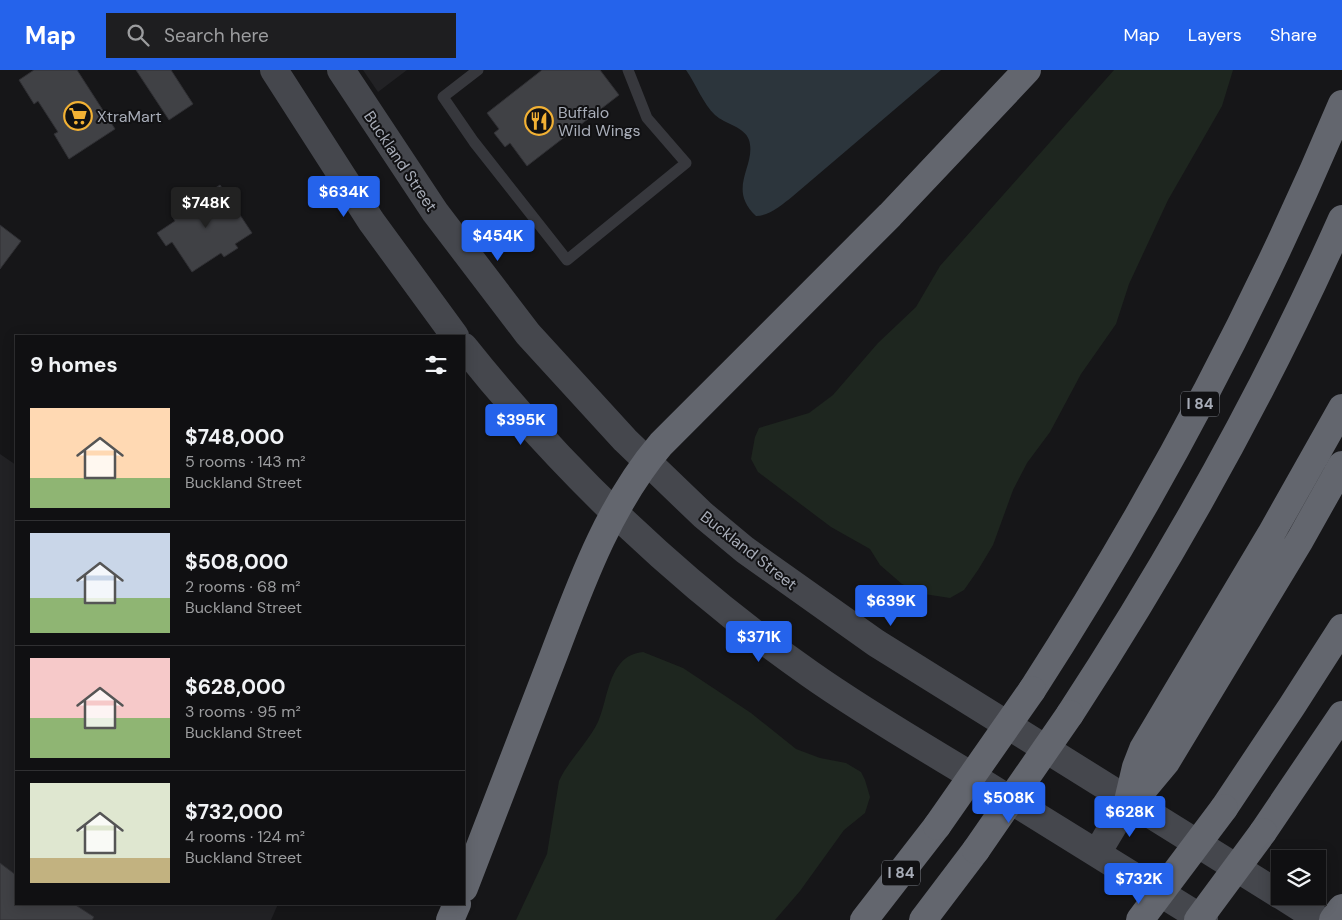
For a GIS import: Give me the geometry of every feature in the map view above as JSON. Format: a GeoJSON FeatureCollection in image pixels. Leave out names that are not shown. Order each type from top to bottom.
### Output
{"type":"FeatureCollection","features":[{"type":"Feature","properties":{"kind":"highway"},"geometry":{"type":"LineString","coordinates":[[465,885],[569,613],[615,511],[646,461],[896,208],[1027,70]]}},
{"type":"Feature","properties":{"kind":"highway","name":"I 84"},"geometry":{"type":"LineString","coordinates":[[864,920],[936,826],[1032,690],[1118,552],[1206,394],[1288,229],[1342,104]]}},
{"type":"Feature","properties":{"kind":"highway"},"geometry":{"type":"LineString","coordinates":[[923,920],[976,850],[1070,714],[1174,549],[1236,438],[1293,324],[1342,219]]}},
{"type":"Feature","properties":{"kind":"highway"},"geometry":{"type":"LineString","coordinates":[[1128,801],[1136,767],[1143,749],[1271,534],[1342,408]]}},
{"type":"Feature","properties":{"kind":"highway"},"geometry":{"type":"LineString","coordinates":[[1128,801],[1146,786],[1166,762],[1300,540],[1342,465]]}},
{"type":"Feature","properties":{"kind":"highway"},"geometry":{"type":"LineString","coordinates":[[1140,920],[1224,808],[1342,628]]}},
{"type":"Feature","properties":{"kind":"highway"},"geometry":{"type":"LineString","coordinates":[[1198,920],[1263,832],[1342,716]]}},
{"type":"Feature","properties":{"kind":"highway"},"geometry":{"type":"LineString","coordinates":[[450,920],[457,905]]}},
{"type":"Feature","properties":{"kind":"highway"},"geometry":{"type":"LineString","coordinates":[[1333,920],[1342,908]]}},
{"type":"Feature","properties":{"kind":"main road"},"geometry":{"type":"LineString","coordinates":[[274,70],[382,237],[454,335]]}},
{"type":"Feature","properties":{"kind":"main road","name":"Buckland Street"},"geometry":{"type":"LineString","coordinates":[[341,70],[435,212],[498,297],[560,371],[646,461],[719,529],[810,597],[933,680],[1271,890]]}},
{"type":"Feature","properties":{"kind":"main road"},"geometry":{"type":"LineString","coordinates":[[465,348],[547,442],[615,511],[721,606],[809,674],[1204,920]]}},
{"type":"Feature","properties":{"kind":"main road"},"geometry":{"type":"LineString","coordinates":[[1096,854],[1128,801]]}},
{"type":"Feature","properties":{"kind":"main road","name":"Buckland Street"},"geometry":{"type":"LineString","coordinates":[[1296,905],[1320,920]]}},
{"type":"Feature","properties":{"kind":"lane"},"geometry":{"type":"LineString","coordinates":[[478,70],[443,97],[474,142],[567,260],[686,163],[647,118],[628,70]]}},
{"type":"Feature","properties":{"kind":"shaded area"},"geometry":{"type":"Polygon","coordinates":[[[363,70],[407,70],[378,92],[363,70]]]}},
{"type":"Feature","properties":{"kind":"shaded area"},"geometry":{"type":"Polygon","coordinates":[[[686,70],[941,70],[784,203],[771,212],[756,216],[747,206],[743,196],[744,177],[750,150],[749,140],[739,129],[715,115],[703,100],[686,70]]]}},
{"type":"Feature","properties":{"kind":"shaded area"},"geometry":{"type":"Polygon","coordinates":[[[1114,70],[1233,70],[1222,106],[1168,200],[1129,284],[1116,324],[1081,374],[1050,432],[1027,463],[1013,490],[993,545],[964,590],[950,598],[924,594],[902,584],[880,565],[870,549],[831,527],[758,472],[751,459],[755,437],[759,428],[809,413],[833,395],[878,343],[916,307],[940,266],[1114,70]]]}},
{"type":"Feature","properties":{"kind":"shaded area"},"geometry":{"type":"Polygon","coordinates":[[[0,454],[15,464],[15,905],[278,905],[271,920],[0,920],[0,454]]]}},
{"type":"Feature","properties":{"kind":"shaded area"},"geometry":{"type":"Polygon","coordinates":[[[643,652],[683,668],[751,713],[796,749],[820,758],[846,763],[861,772],[865,780],[870,797],[865,813],[844,830],[800,891],[775,920],[516,920],[547,854],[559,781],[567,766],[589,738],[598,722],[609,685],[616,670],[622,661],[628,657],[643,652]]]}},
{"type":"Feature","properties":{"kind":"building","name":"XtraMart"},"geometry":{"type":"Polygon","coordinates":[[[34,70],[77,70],[115,129],[69,159],[54,134],[58,132],[38,101],[34,104],[19,80],[34,70]]]}},
{"type":"Feature","properties":{"kind":"building"},"geometry":{"type":"Polygon","coordinates":[[[136,70],[171,70],[193,104],[169,120],[136,70]]]}},
{"type":"Feature","properties":{"kind":"building","name":"Buffalo Wild Wings"},"geometry":{"type":"Polygon","coordinates":[[[542,70],[600,70],[619,95],[527,166],[510,143],[505,147],[494,133],[499,129],[487,113],[542,70]]]}},
{"type":"Feature","properties":{"kind":"building"},"geometry":{"type":"Polygon","coordinates":[[[220,185],[252,233],[235,244],[238,248],[224,257],[221,253],[192,272],[172,242],[166,246],[157,233],[175,221],[172,216],[220,185]]]}},
{"type":"Feature","properties":{"kind":"building"},"geometry":{"type":"Polygon","coordinates":[[[0,225],[21,241],[0,269],[0,225]]]}},
{"type":"Feature","properties":{"kind":"building"},"geometry":{"type":"Polygon","coordinates":[[[0,863],[15,874],[15,905],[76,905],[94,917],[92,920],[0,920],[0,863]]]}},
{"type":"Feature","properties":{"kind":"place","name":"XtraMart"},"geometry":{"type":"Point","coordinates":[78,116]}},
{"type":"Feature","properties":{"kind":"place","name":"Buffalo Wild Wings"},"geometry":{"type":"Point","coordinates":[539,121]}}]}
